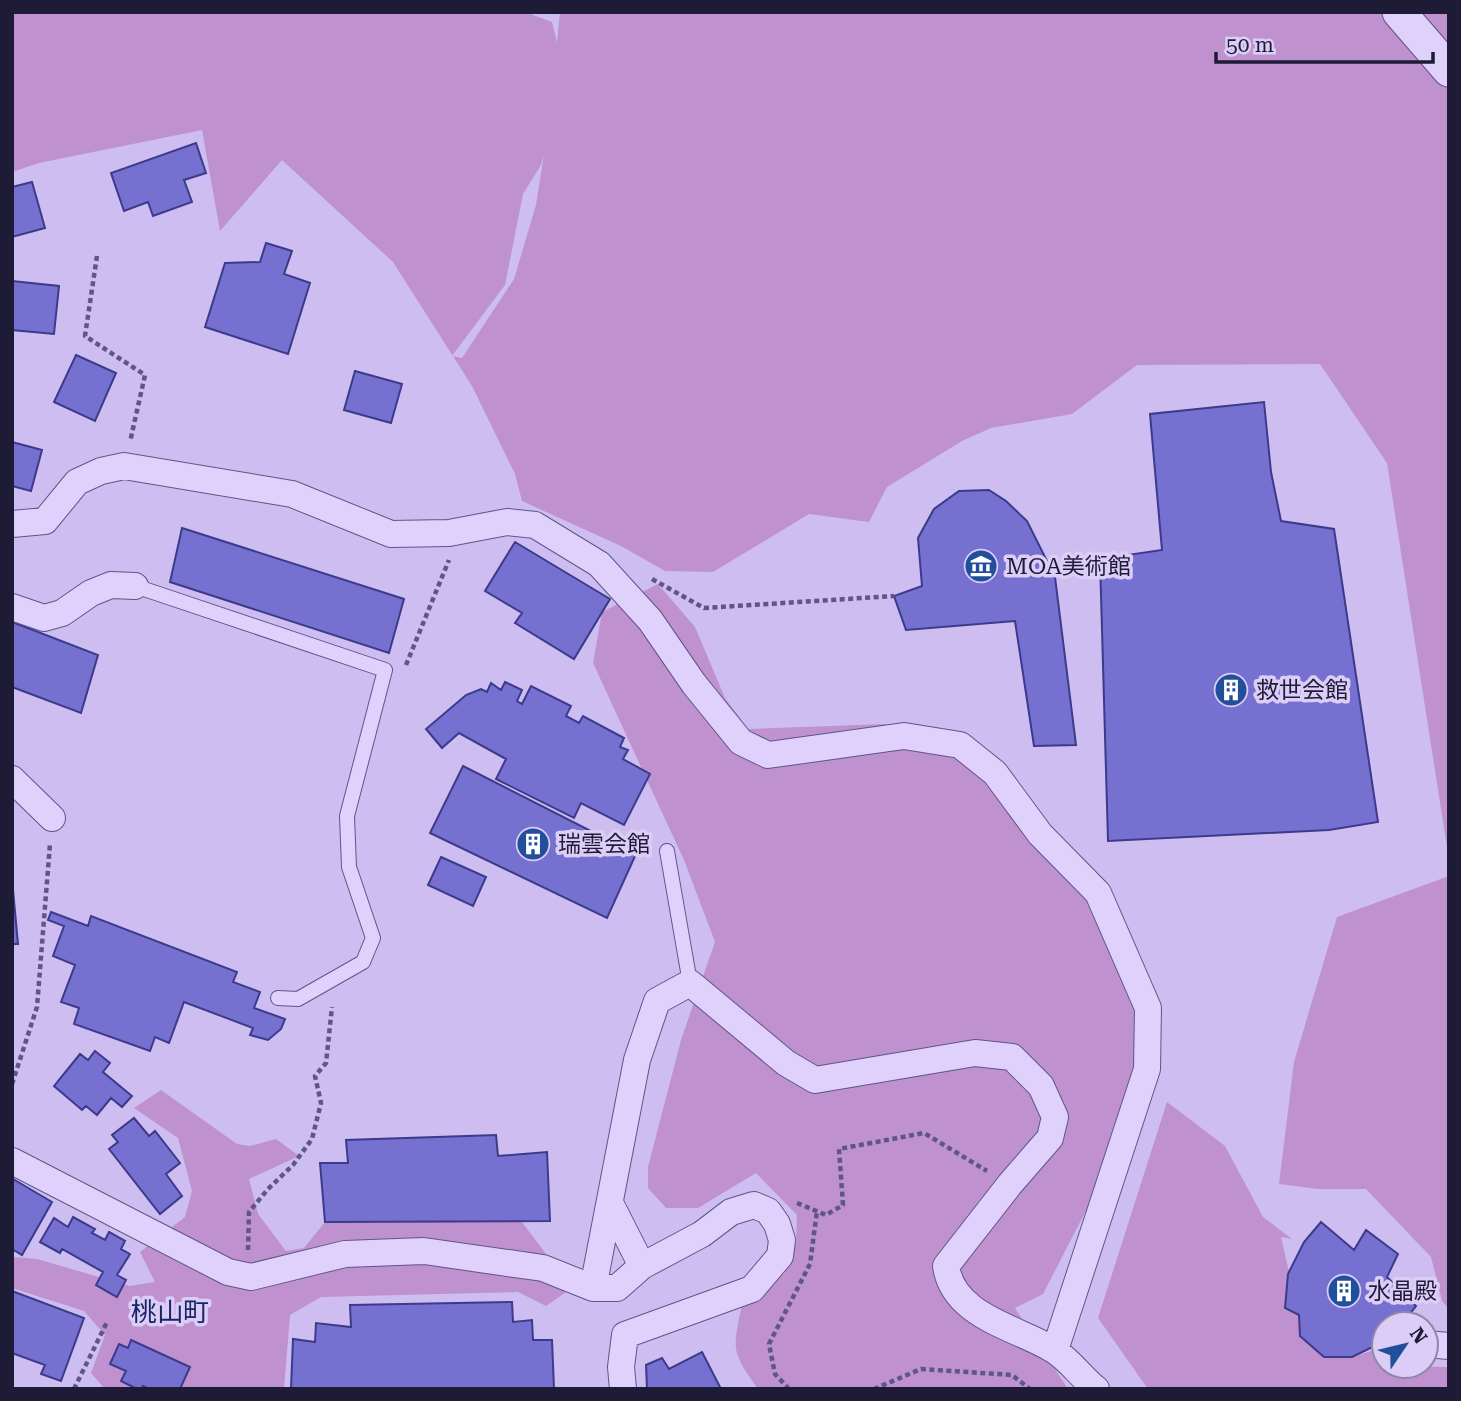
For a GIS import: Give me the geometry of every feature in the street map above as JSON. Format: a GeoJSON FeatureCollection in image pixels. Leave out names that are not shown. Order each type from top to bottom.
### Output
{"type":"FeatureCollection","features":[{"type":"Feature","properties":{"kind":"street"},"geometry":{"type":"LineString","coordinates":[[1399,12],[1449,71]]}},
{"type":"Feature","properties":{"kind":"street"},"geometry":{"type":"LineString","coordinates":[[12,524],[45,521],[77,482],[101,471],[124,466],[292,494],[391,534],[449,533],[507,522],[535,525],[599,564],[650,620],[694,684],[741,742],[768,755],[904,736],[960,746],[995,773],[1040,834],[1098,893],[1148,1008],[1147,1069],[1055,1350]]}},
{"type":"Feature","properties":{"kind":"street"},"geometry":{"type":"LineString","coordinates":[[12,607],[44,618],[62,613],[91,593],[111,585],[135,586]]}},
{"type":"Feature","properties":{"kind":"street"},"geometry":{"type":"LineString","coordinates":[[12,779],[52,818]]}},
{"type":"Feature","properties":{"kind":"street"},"geometry":{"type":"LineString","coordinates":[[593,1288],[636,1060],[657,1001],[690,983],[786,1063],[816,1080],[975,1053],[1012,1057],[1041,1086],[1055,1117],[1049,1139],[946,1266],[948,1281],[975,1312],[1055,1350],[1096,1389]]}},
{"type":"Feature","properties":{"kind":"street"},"geometry":{"type":"LineString","coordinates":[[12,1161],[228,1272],[251,1278],[345,1254],[424,1251],[543,1268],[593,1288],[617,1288],[642,1266],[702,1234],[731,1212],[754,1205],[768,1211],[777,1224],[782,1240],[780,1256],[752,1289],[625,1335],[621,1367],[622,1389]]}},
{"type":"Feature","properties":{"kind":"street"},"geometry":{"type":"LineString","coordinates":[[610,1203],[642,1266]]}},
{"type":"Feature","properties":{"kind":"lane"},"geometry":{"type":"LineString","coordinates":[[135,586],[386,670],[347,816],[349,867],[373,938],[363,962],[298,999],[278,998]]}},
{"type":"Feature","properties":{"kind":"lane"},"geometry":{"type":"LineString","coordinates":[[667,851],[690,983]]}},
{"type":"Feature","properties":{"kind":"path"},"geometry":{"type":"LineString","coordinates":[[97,256],[85,336],[145,375],[124,466]]}},
{"type":"Feature","properties":{"kind":"path"},"geometry":{"type":"LineString","coordinates":[[402,676],[451,557]]}},
{"type":"Feature","properties":{"kind":"path"},"geometry":{"type":"LineString","coordinates":[[704,608],[894,596]]}},
{"type":"Feature","properties":{"kind":"path"},"geometry":{"type":"LineString","coordinates":[[12,1084],[37,1007],[52,818]]}},
{"type":"Feature","properties":{"kind":"path"},"geometry":{"type":"LineString","coordinates":[[246,1276],[250,1212],[268,1189],[293,1165],[312,1139],[321,1103],[315,1076],[326,1063],[332,1007]]}},
{"type":"Feature","properties":{"kind":"path"},"geometry":{"type":"LineString","coordinates":[[795,1201],[827,1215],[843,1205],[839,1149],[924,1133],[1010,1184]]}},
{"type":"Feature","properties":{"kind":"path"},"geometry":{"type":"LineString","coordinates":[[789,1389],[775,1374],[769,1344],[810,1264],[817,1211]]}},
{"type":"Feature","properties":{"kind":"path"},"geometry":{"type":"LineString","coordinates":[[74,1389],[107,1322]]}},
{"type":"Feature","properties":{"kind":"path"},"geometry":{"type":"LineString","coordinates":[[874,1389],[921,1369],[1012,1375],[1030,1389]]}},
{"type":"Feature","properties":{"kind":"shaded area"},"geometry":{"type":"Polygon","coordinates":[[[12,12],[525,12],[552,22],[557,43],[560,12],[1449,12],[1449,860],[1387,463],[1320,364],[1137,365],[1072,414],[991,428],[962,441],[887,487],[869,522],[809,514],[713,572],[665,571],[621,546],[522,501],[515,474],[472,386],[453,356],[462,358],[514,279],[536,205],[544,154],[541,165],[523,194],[505,285],[452,355],[393,262],[282,160],[220,231],[202,130],[39,163],[12,172],[12,12]]]}},
{"type":"Feature","properties":{"kind":"shaded area"},"geometry":{"type":"Polygon","coordinates":[[[658,584],[695,627],[725,698],[748,729],[885,724],[960,745],[1094,895],[1133,971],[1147,1069],[1093,1197],[1043,1294],[1015,1308],[1068,1389],[758,1389],[742,1365],[736,1349],[742,1304],[784,1274],[796,1244],[797,1215],[756,1173],[698,1208],[666,1208],[648,1188],[648,1167],[681,1040],[715,942],[684,860],[593,663],[602,612],[658,584]]]}},
{"type":"Feature","properties":{"kind":"shaded area"},"geometry":{"type":"Polygon","coordinates":[[[1449,876],[1449,1309],[1442,1301],[1431,1257],[1366,1189],[1318,1189],[1279,1184],[1294,1062],[1337,917],[1449,876]]]}},
{"type":"Feature","properties":{"kind":"shaded area"},"geometry":{"type":"Polygon","coordinates":[[[161,1090],[237,1144],[250,1146],[276,1139],[299,1156],[249,1179],[258,1214],[286,1251],[304,1248],[325,1222],[521,1221],[572,1288],[546,1306],[518,1292],[321,1297],[290,1315],[284,1389],[105,1389],[91,1373],[105,1335],[84,1311],[12,1288],[12,1257],[37,1259],[130,1286],[155,1282],[140,1252],[185,1217],[192,1191],[178,1138],[134,1108],[161,1090]]]}},
{"type":"Feature","properties":{"kind":"shaded area"},"geometry":{"type":"Polygon","coordinates":[[[1167,1102],[1225,1146],[1263,1217],[1292,1239],[1281,1237],[1299,1315],[1300,1336],[1324,1357],[1352,1357],[1370,1351],[1370,1380],[1440,1380],[1440,1367],[1449,1367],[1449,1389],[1148,1389],[1098,1318],[1167,1102]]]}},
{"type":"Feature","properties":{"kind":"building"},"geometry":{"type":"Polygon","coordinates":[[[196,143],[206,173],[184,180],[192,202],[153,216],[148,202],[124,211],[111,173],[196,143]]]}},
{"type":"Feature","properties":{"kind":"building"},"geometry":{"type":"Polygon","coordinates":[[[32,182],[45,228],[12,237],[12,187],[32,182]]]}},
{"type":"Feature","properties":{"kind":"building"},"geometry":{"type":"Polygon","coordinates":[[[266,243],[292,251],[284,274],[310,283],[288,354],[205,327],[225,263],[260,262],[266,243]]]}},
{"type":"Feature","properties":{"kind":"building"},"geometry":{"type":"Polygon","coordinates":[[[12,281],[59,286],[54,334],[12,330],[12,281]]]}},
{"type":"Feature","properties":{"kind":"building"},"geometry":{"type":"Polygon","coordinates":[[[76,355],[116,373],[95,421],[54,402],[76,355]]]}},
{"type":"Feature","properties":{"kind":"building"},"geometry":{"type":"Polygon","coordinates":[[[355,371],[402,384],[391,423],[344,410],[355,371]]]}},
{"type":"Feature","properties":{"kind":"building","name":"救世会館"},"geometry":{"type":"Polygon","coordinates":[[[1264,402],[1271,472],[1281,521],[1334,529],[1378,822],[1329,830],[1108,841],[1100,559],[1162,550],[1150,414],[1264,402]]]}},
{"type":"Feature","properties":{"kind":"building"},"geometry":{"type":"Polygon","coordinates":[[[12,442],[42,450],[31,491],[12,486],[12,442]]]}},
{"type":"Feature","properties":{"kind":"building"},"geometry":{"type":"Polygon","coordinates":[[[989,490],[1006,501],[1027,521],[1055,577],[1076,745],[1034,746],[1015,621],[906,630],[894,596],[922,586],[918,538],[934,509],[959,491],[989,490]]]}},
{"type":"Feature","properties":{"kind":"building"},"geometry":{"type":"Polygon","coordinates":[[[182,528],[404,599],[389,653],[170,582],[182,528]]]}},
{"type":"Feature","properties":{"kind":"building"},"geometry":{"type":"Polygon","coordinates":[[[515,542],[610,599],[574,659],[515,623],[522,613],[485,591],[515,542]]]}},
{"type":"Feature","properties":{"kind":"building"},"geometry":{"type":"Polygon","coordinates":[[[12,622],[98,655],[81,713],[12,687],[12,622]]]}},
{"type":"Feature","properties":{"kind":"building"},"geometry":{"type":"Polygon","coordinates":[[[505,682],[522,690],[517,701],[522,704],[531,686],[571,706],[566,716],[579,723],[583,716],[624,738],[620,747],[628,750],[623,759],[650,774],[624,825],[581,803],[574,818],[496,779],[506,759],[459,733],[442,748],[426,729],[466,695],[481,689],[487,692],[491,683],[501,690],[505,682]]]}},
{"type":"Feature","properties":{"kind":"building","name":"瑞雲会館"},"geometry":{"type":"Polygon","coordinates":[[[463,766],[636,854],[607,918],[430,833],[463,766]]]}},
{"type":"Feature","properties":{"kind":"building"},"geometry":{"type":"Polygon","coordinates":[[[441,857],[486,877],[473,906],[428,885],[441,857]]]}},
{"type":"Feature","properties":{"kind":"building"},"geometry":{"type":"Polygon","coordinates":[[[12,879],[18,944],[12,944],[12,879]]]}},
{"type":"Feature","properties":{"kind":"building"},"geometry":{"type":"Polygon","coordinates":[[[51,912],[88,926],[91,916],[237,972],[233,982],[260,992],[254,1008],[285,1019],[281,1029],[268,1040],[250,1035],[253,1028],[184,1002],[169,1043],[155,1037],[150,1051],[74,1024],[79,1008],[61,1002],[75,965],[53,956],[64,926],[48,920],[51,912]]]}},
{"type":"Feature","properties":{"kind":"building"},"geometry":{"type":"Polygon","coordinates":[[[95,1051],[110,1063],[103,1072],[132,1096],[122,1107],[111,1098],[97,1115],[86,1106],[82,1110],[54,1086],[80,1054],[88,1060],[95,1051]]]}},
{"type":"Feature","properties":{"kind":"building"},"geometry":{"type":"Polygon","coordinates":[[[134,1118],[149,1136],[155,1131],[180,1163],[166,1174],[182,1196],[160,1214],[109,1149],[118,1142],[112,1135],[134,1118]]]}},
{"type":"Feature","properties":{"kind":"building"},"geometry":{"type":"Polygon","coordinates":[[[496,1135],[498,1156],[547,1152],[550,1221],[325,1222],[320,1163],[348,1163],[346,1140],[496,1135]]]}},
{"type":"Feature","properties":{"kind":"building"},"geometry":{"type":"Polygon","coordinates":[[[13,1179],[52,1202],[22,1255],[12,1249],[13,1179]]]}},
{"type":"Feature","properties":{"kind":"building"},"geometry":{"type":"Polygon","coordinates":[[[73,1217],[95,1229],[92,1233],[105,1240],[109,1232],[125,1241],[121,1249],[130,1254],[117,1275],[126,1280],[117,1297],[96,1285],[103,1272],[62,1249],[60,1253],[40,1242],[54,1218],[68,1227],[73,1217]]]}},
{"type":"Feature","properties":{"kind":"building","name":"水晶殿"},"geometry":{"type":"Polygon","coordinates":[[[1321,1222],[1354,1250],[1366,1230],[1398,1254],[1387,1277],[1416,1306],[1413,1310],[1370,1310],[1370,1348],[1352,1357],[1324,1357],[1300,1336],[1299,1315],[1285,1308],[1288,1274],[1304,1242],[1321,1222]]]}},
{"type":"Feature","properties":{"kind":"building"},"geometry":{"type":"Polygon","coordinates":[[[12,1291],[84,1318],[61,1381],[41,1374],[45,1365],[12,1353],[12,1291]]]}},
{"type":"Feature","properties":{"kind":"building"},"geometry":{"type":"Polygon","coordinates":[[[512,1302],[513,1322],[532,1320],[533,1340],[552,1340],[554,1389],[291,1389],[293,1339],[315,1342],[316,1323],[351,1327],[350,1305],[512,1302]]]}},
{"type":"Feature","properties":{"kind":"building"},"geometry":{"type":"Polygon","coordinates":[[[131,1340],[190,1367],[180,1389],[149,1389],[143,1386],[137,1389],[121,1381],[126,1371],[110,1364],[119,1344],[128,1348],[131,1340]]]}},
{"type":"Feature","properties":{"kind":"building"},"geometry":{"type":"Polygon","coordinates":[[[702,1352],[721,1389],[647,1389],[646,1365],[662,1358],[669,1369],[702,1352]]]}},
{"type":"Feature","properties":{"kind":"place","name":"MOA美術館"},"geometry":{"type":"Point","coordinates":[981,566]}},
{"type":"Feature","properties":{"kind":"place","name":"救世会館"},"geometry":{"type":"Point","coordinates":[1231,690]}},
{"type":"Feature","properties":{"kind":"place","name":"瑞雲会館"},"geometry":{"type":"Point","coordinates":[533,844]}},
{"type":"Feature","properties":{"kind":"place","name":"水晶殿"},"geometry":{"type":"Point","coordinates":[1344,1291]}},
{"type":"Feature","properties":{"kind":"district","name":"桃山町"},"geometry":{"type":"Point","coordinates":[170,1312]}}]}
